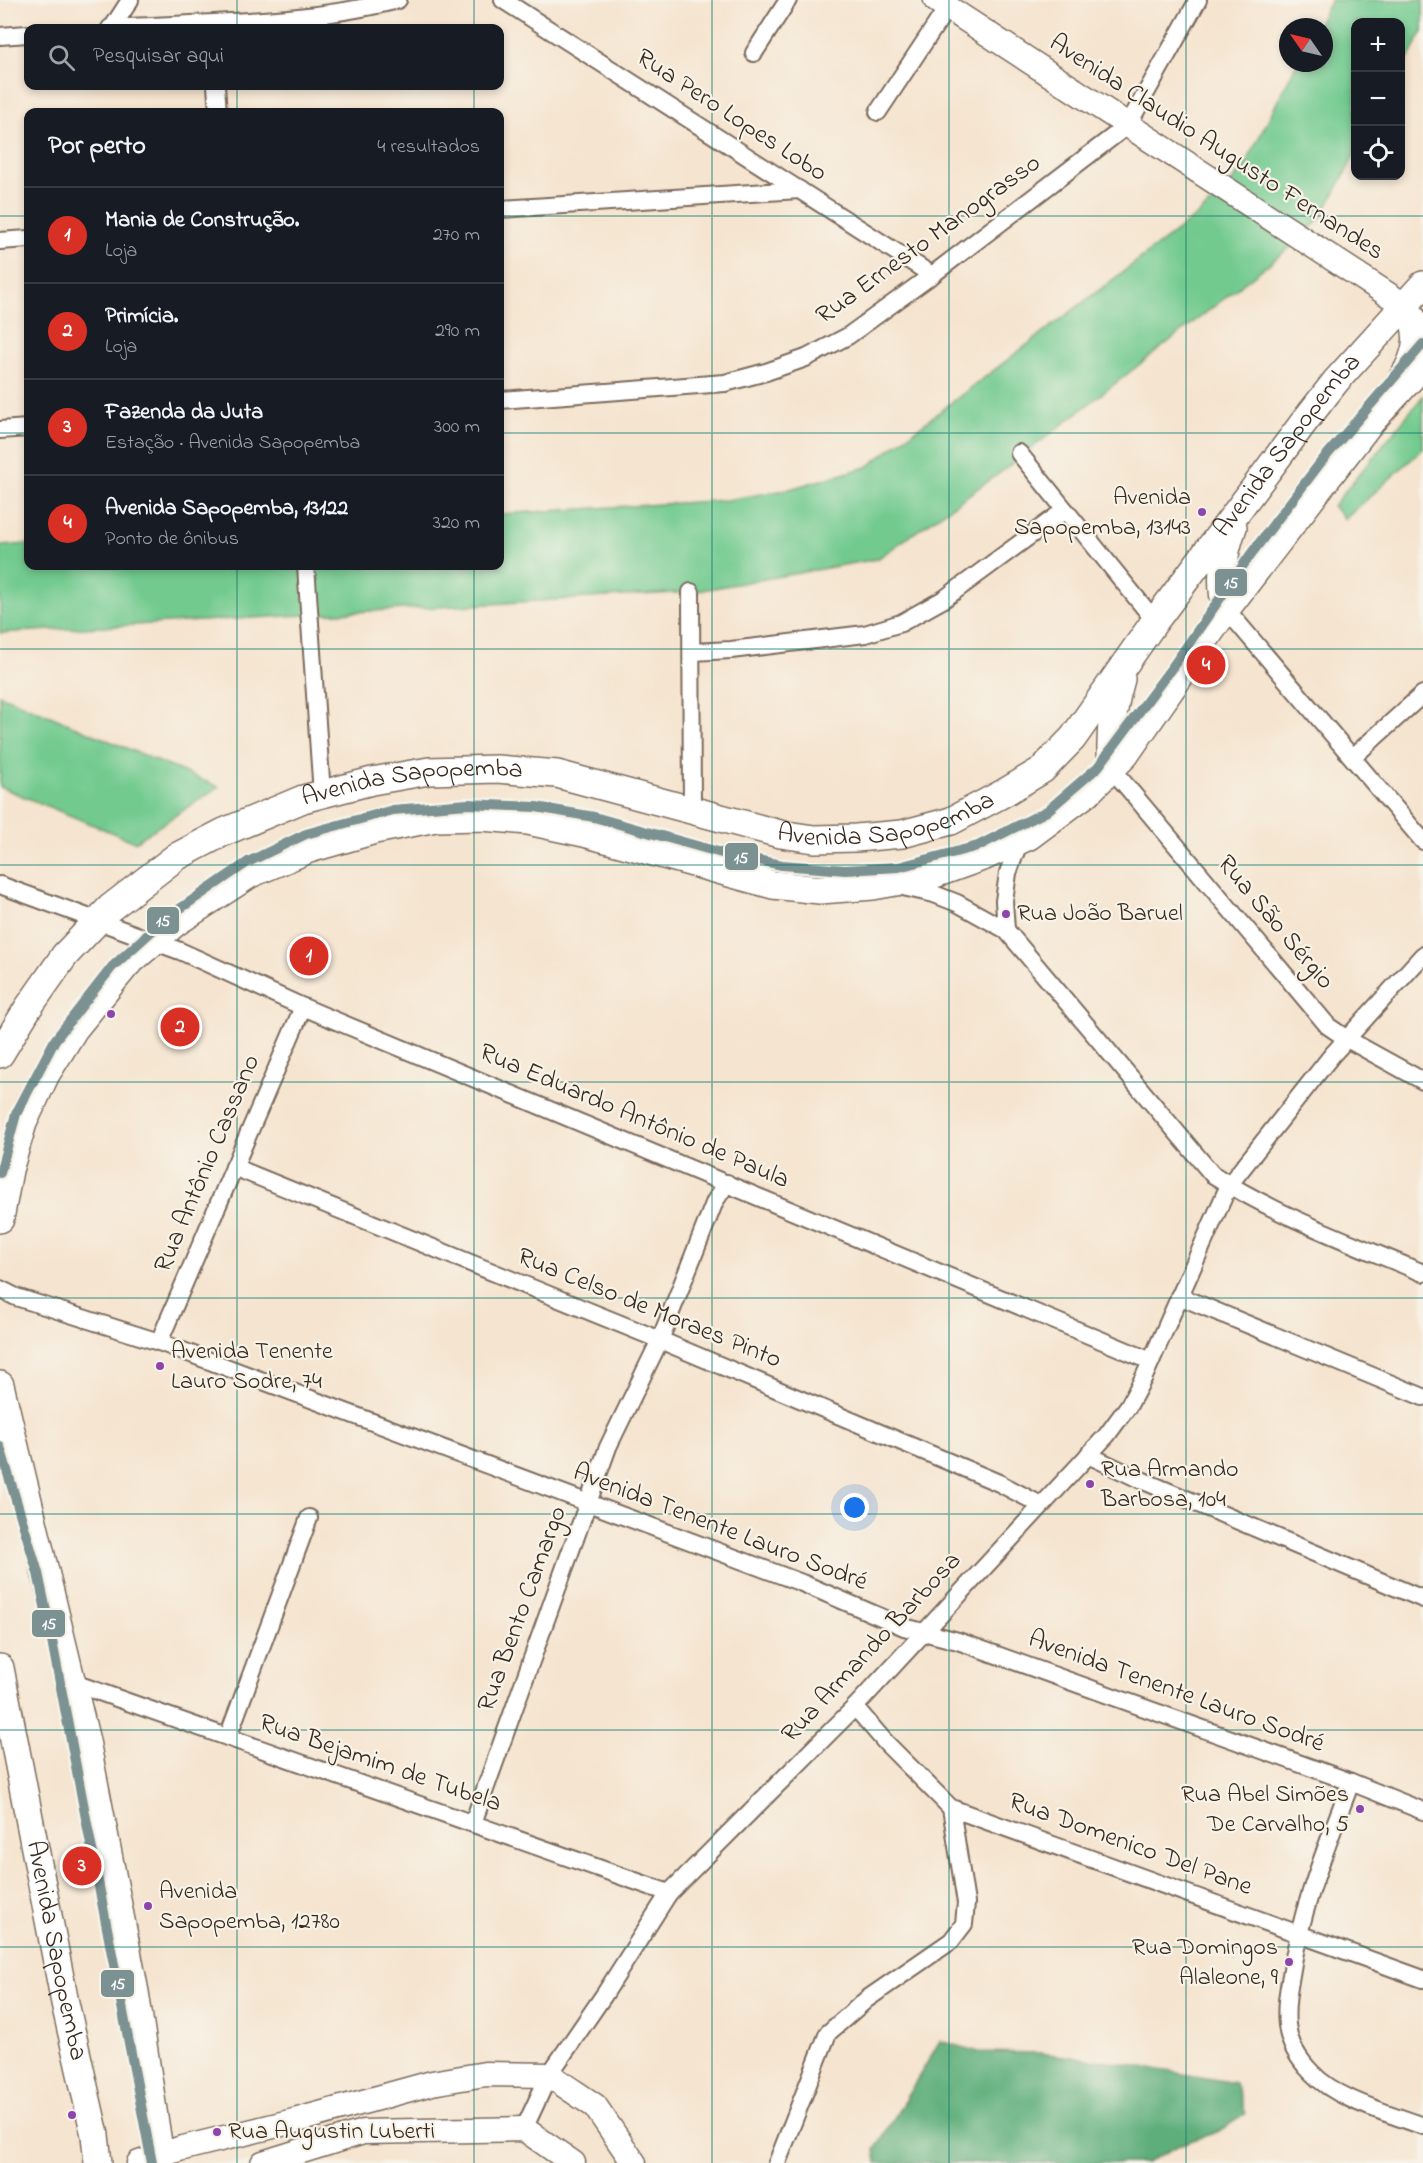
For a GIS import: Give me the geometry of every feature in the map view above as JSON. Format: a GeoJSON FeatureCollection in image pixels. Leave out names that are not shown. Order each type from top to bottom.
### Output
{"type":"FeatureCollection","features":[{"type":"Feature","properties":{"kind":"main road","name":"Avenida Sapopemba"},"geometry":{"type":"LineString","coordinates":[[0,1054],[28,1008],[65,955],[110,908],[176,857],[224,832],[303,799],[372,781],[429,771],[497,769],[557,774],[692,812],[780,834],[814,839],[902,834],[951,821],[982,805],[1042,770],[1073,738],[1155,621],[1336,381],[1423,285]]}},
{"type":"Feature","properties":{"kind":"main road"},"geometry":{"type":"LineString","coordinates":[[1378,415],[1408,369],[1420,340],[1418,317],[1404,305]]}},
{"type":"Feature","properties":{"kind":"main road","name":"Avenida Sapopemba"},"geometry":{"type":"LineString","coordinates":[[0,1219],[9,1170],[23,1123],[46,1074],[80,1021],[127,963],[175,923],[250,874],[309,849],[375,830],[436,818],[482,817],[528,821],[584,833],[773,885],[820,890],[888,884],[929,876],[985,856],[1029,836],[1088,792],[1125,755],[1226,609],[1378,415],[1423,366]]}},
{"type":"Feature","properties":{"kind":"main road"},"geometry":{"type":"LineString","coordinates":[[1226,609],[1222,573],[1226,547],[1236,522],[1263,477]]}},
{"type":"Feature","properties":{"kind":"main road"},"geometry":{"type":"LineString","coordinates":[[1112,769],[1110,742],[1114,704],[1121,679],[1132,656]]}},
{"type":"Feature","properties":{"kind":"main road"},"geometry":{"type":"LineString","coordinates":[[1062,749],[1090,754],[1112,769]]}},
{"type":"Feature","properties":{"kind":"main road"},"geometry":{"type":"LineString","coordinates":[[0,1385],[74,1683],[135,1992],[153,2160]]}},
{"type":"Feature","properties":{"kind":"main road","name":"Avenida Sapopemba"},"geometry":{"type":"LineString","coordinates":[[0,1668],[65,2003],[95,2135],[98,2163]]}},
{"type":"Feature","properties":{"kind":"street"},"geometry":{"type":"LineString","coordinates":[[114,24],[130,0]]}},
{"type":"Feature","properties":{"kind":"street"},"geometry":{"type":"LineString","coordinates":[[223,24],[364,9],[398,0]]}},
{"type":"Feature","properties":{"kind":"street","name":"Rua Pero Lopes Lobo"},"geometry":{"type":"LineString","coordinates":[[503,0],[932,275]]}},
{"type":"Feature","properties":{"kind":"street"},"geometry":{"type":"LineString","coordinates":[[754,53],[788,0]]}},
{"type":"Feature","properties":{"kind":"street","name":"Rua Ernesto Manograsso"},"geometry":{"type":"LineString","coordinates":[[504,400],[725,383],[806,358],[848,336],[932,275],[1128,125],[1198,0]]}},
{"type":"Feature","properties":{"kind":"street"},"geometry":{"type":"LineString","coordinates":[[878,112],[942,4]]}},
{"type":"Feature","properties":{"kind":"street","name":"Avenida Claudio Augusto Fernandes"},"geometry":{"type":"LineString","coordinates":[[942,4],[1404,305]]}},
{"type":"Feature","properties":{"kind":"street"},"geometry":{"type":"LineString","coordinates":[[0,36],[24,34]]}},
{"type":"Feature","properties":{"kind":"street"},"geometry":{"type":"LineString","coordinates":[[216,90],[218,108]]}},
{"type":"Feature","properties":{"kind":"street"},"geometry":{"type":"LineString","coordinates":[[504,209],[800,190]]}},
{"type":"Feature","properties":{"kind":"street"},"geometry":{"type":"LineString","coordinates":[[0,241],[24,239]]}},
{"type":"Feature","properties":{"kind":"street"},"geometry":{"type":"LineString","coordinates":[[0,430],[24,428]]}},
{"type":"Feature","properties":{"kind":"street"},"geometry":{"type":"LineString","coordinates":[[1018,453],[1155,621]]}},
{"type":"Feature","properties":{"kind":"street"},"geometry":{"type":"LineString","coordinates":[[692,652],[731,650],[865,634],[902,623],[944,599],[1065,510]]}},
{"type":"Feature","properties":{"kind":"street"},"geometry":{"type":"LineString","coordinates":[[306,570],[322,794]]}},
{"type":"Feature","properties":{"kind":"street"},"geometry":{"type":"LineString","coordinates":[[691,592],[692,812]]}},
{"type":"Feature","properties":{"kind":"street"},"geometry":{"type":"LineString","coordinates":[[1226,609],[1423,841]]}},
{"type":"Feature","properties":{"kind":"street"},"geometry":{"type":"LineString","coordinates":[[1353,757],[1423,693]]}},
{"type":"Feature","properties":{"kind":"street","name":"Rua São Sérgio"},"geometry":{"type":"LineString","coordinates":[[1112,769],[1328,1026],[1423,1081]]}},
{"type":"Feature","properties":{"kind":"street"},"geometry":{"type":"LineString","coordinates":[[1006,930],[1004,901],[1008,873],[1020,840]]}},
{"type":"Feature","properties":{"kind":"street"},"geometry":{"type":"LineString","coordinates":[[888,884],[934,894],[957,903],[1006,930],[1212,1174],[1229,1185],[1308,1224],[1423,1273]]}},
{"type":"Feature","properties":{"kind":"street","name":"Rua Eduardo Antônio de Paula"},"geometry":{"type":"LineString","coordinates":[[0,885],[180,951],[303,1007],[1150,1361]]}},
{"type":"Feature","properties":{"kind":"street","name":"Rua Armando Barbosa"},"geometry":{"type":"LineString","coordinates":[[524,2129],[549,2074],[604,1995],[669,1893],[855,1707],[1107,1435],[1129,1405],[1144,1377],[1229,1185],[1347,1039],[1423,955]]}},
{"type":"Feature","properties":{"kind":"street","name":"Rua Antônio Cassano"},"geometry":{"type":"LineString","coordinates":[[159,1342],[303,1007]]}},
{"type":"Feature","properties":{"kind":"street","name":"Rua Celso de Moraes Pinto"},"geometry":{"type":"LineString","coordinates":[[234,1167],[660,1340],[999,1483],[1041,1505]]}},
{"type":"Feature","properties":{"kind":"street","name":"Rua Bento Camargo"},"geometry":{"type":"LineString","coordinates":[[473,1823],[608,1447],[660,1340],[715,1201],[727,1183]]}},
{"type":"Feature","properties":{"kind":"street","name":"Avenida Tenente Lauro Sodré"},"geometry":{"type":"LineString","coordinates":[[0,1289],[16,1297],[159,1342],[802,1583],[904,1627],[958,1641],[1351,1782],[1423,1811]]}},
{"type":"Feature","properties":{"kind":"street"},"geometry":{"type":"LineString","coordinates":[[1179,1296],[1423,1397]]}},
{"type":"Feature","properties":{"kind":"street"},"geometry":{"type":"LineString","coordinates":[[1088,1455],[1139,1479],[1423,1599]]}},
{"type":"Feature","properties":{"kind":"street"},"geometry":{"type":"LineString","coordinates":[[228,1737],[309,1518]]}},
{"type":"Feature","properties":{"kind":"street","name":"Rua Bejamim de Tubela"},"geometry":{"type":"LineString","coordinates":[[74,1683],[669,1893]]}},
{"type":"Feature","properties":{"kind":"street","name":"Rua Domenico Del Pane"},"geometry":{"type":"LineString","coordinates":[[855,1707],[886,1743],[951,1808],[1423,1979]]}},
{"type":"Feature","properties":{"kind":"street"},"geometry":{"type":"LineString","coordinates":[[1351,1782],[1308,1898],[1291,1972],[1287,2026],[1292,2044],[1312,2074],[1356,2100],[1423,2126]]}},
{"type":"Feature","properties":{"kind":"street"},"geometry":{"type":"LineString","coordinates":[[777,2163],[828,2033],[867,1999],[951,1941],[964,1924],[966,1903],[951,1808]]}},
{"type":"Feature","properties":{"kind":"street"},"geometry":{"type":"LineString","coordinates":[[153,2160],[432,2083],[485,2074],[549,2074],[595,2106],[634,2163]]}},
{"type":"Feature","properties":{"kind":"street"},"geometry":{"type":"LineString","coordinates":[[345,2107],[351,2136]]}},
{"type":"Feature","properties":{"kind":"street"},"geometry":{"type":"LineString","coordinates":[[263,2163],[363,2132],[524,2129],[573,2163]]}},
{"type":"Feature","properties":{"kind":"green space"},"geometry":{"type":"Polygon","coordinates":[[[1331,0],[1423,0],[1423,31],[1405,65],[1405,18],[1351,18],[1351,162],[1322,216],[1302,238],[1004,470],[877,559],[691,592],[0,633],[0,546],[24,544],[24,570],[504,570],[504,514],[727,500],[786,490],[867,467],[1199,214],[1226,189],[1245,165],[1292,72],[1333,72],[1333,18],[1321,18],[1331,0]]]}},
{"type":"Feature","properties":{"kind":"green space"},"geometry":{"type":"Polygon","coordinates":[[[1423,396],[1423,449],[1345,519],[1333,506],[1423,396]]]}},
{"type":"Feature","properties":{"kind":"green space"},"geometry":{"type":"Polygon","coordinates":[[[0,695],[219,787],[135,842],[0,787],[0,695]]]}},
{"type":"Feature","properties":{"kind":"green space"},"geometry":{"type":"Polygon","coordinates":[[[940,2041],[979,2052],[1040,2053],[1125,2064],[1235,2083],[1246,2114],[1217,2132],[1181,2144],[1146,2163],[877,2163],[875,2150],[940,2041]]]}},
{"type":"Feature","properties":{"kind":"transit line","name":"15"},"geometry":{"type":"LineString","coordinates":[[0,1173],[16,1114],[55,1040],[112,967],[165,919],[248,862],[306,834],[393,810],[468,804],[536,807],[594,817],[718,852],[782,865],[845,870],[899,867],[978,846],[1047,811],[1098,767],[1173,666],[1251,554],[1321,462],[1423,344]]}},
{"type":"Feature","properties":{"kind":"transit line","name":"15"},"geometry":{"type":"LineString","coordinates":[[0,1447],[38,1573],[48,1620],[152,2163]]}},
{"type":"Feature","properties":{"kind":"place","name":"Avenida Sapopemba, 13143"},"geometry":{"type":"Point","coordinates":[1202,512]}},
{"type":"Feature","properties":{"kind":"place","name":"Avenida Sapopemba, 13122"},"geometry":{"type":"Point","coordinates":[1206,665]}},
{"type":"Feature","properties":{"kind":"place","name":"Rua João Baruel"},"geometry":{"type":"Point","coordinates":[1006,914]}},
{"type":"Feature","properties":{"kind":"place","name":"Mania de Construção."},"geometry":{"type":"Point","coordinates":[309,956]}},
{"type":"Feature","properties":{"kind":"place","name":"Primícia."},"geometry":{"type":"Point","coordinates":[180,1027]}},
{"type":"Feature","properties":{"kind":"place","name":"Avenida Tenente Lauro Sodre, 74"},"geometry":{"type":"Point","coordinates":[160,1366]}},
{"type":"Feature","properties":{"kind":"place","name":"Rua Armando Barbosa, 104"},"geometry":{"type":"Point","coordinates":[1090,1484]}},
{"type":"Feature","properties":{"kind":"place","name":"Rua Abel Simões De Carvalho, 5"},"geometry":{"type":"Point","coordinates":[1360,1809]}},
{"type":"Feature","properties":{"kind":"place","name":"Fazenda da Juta"},"geometry":{"type":"Point","coordinates":[82,1866]}},
{"type":"Feature","properties":{"kind":"place","name":"Avenida Sapopemba, 12780"},"geometry":{"type":"Point","coordinates":[148,1906]}},
{"type":"Feature","properties":{"kind":"place","name":"Rua Domingos Alaleone, 9"},"geometry":{"type":"Point","coordinates":[1289,1962]}},
{"type":"Feature","properties":{"kind":"place","name":"Rua Augustin Luberti"},"geometry":{"type":"Point","coordinates":[217,2132]}}]}
